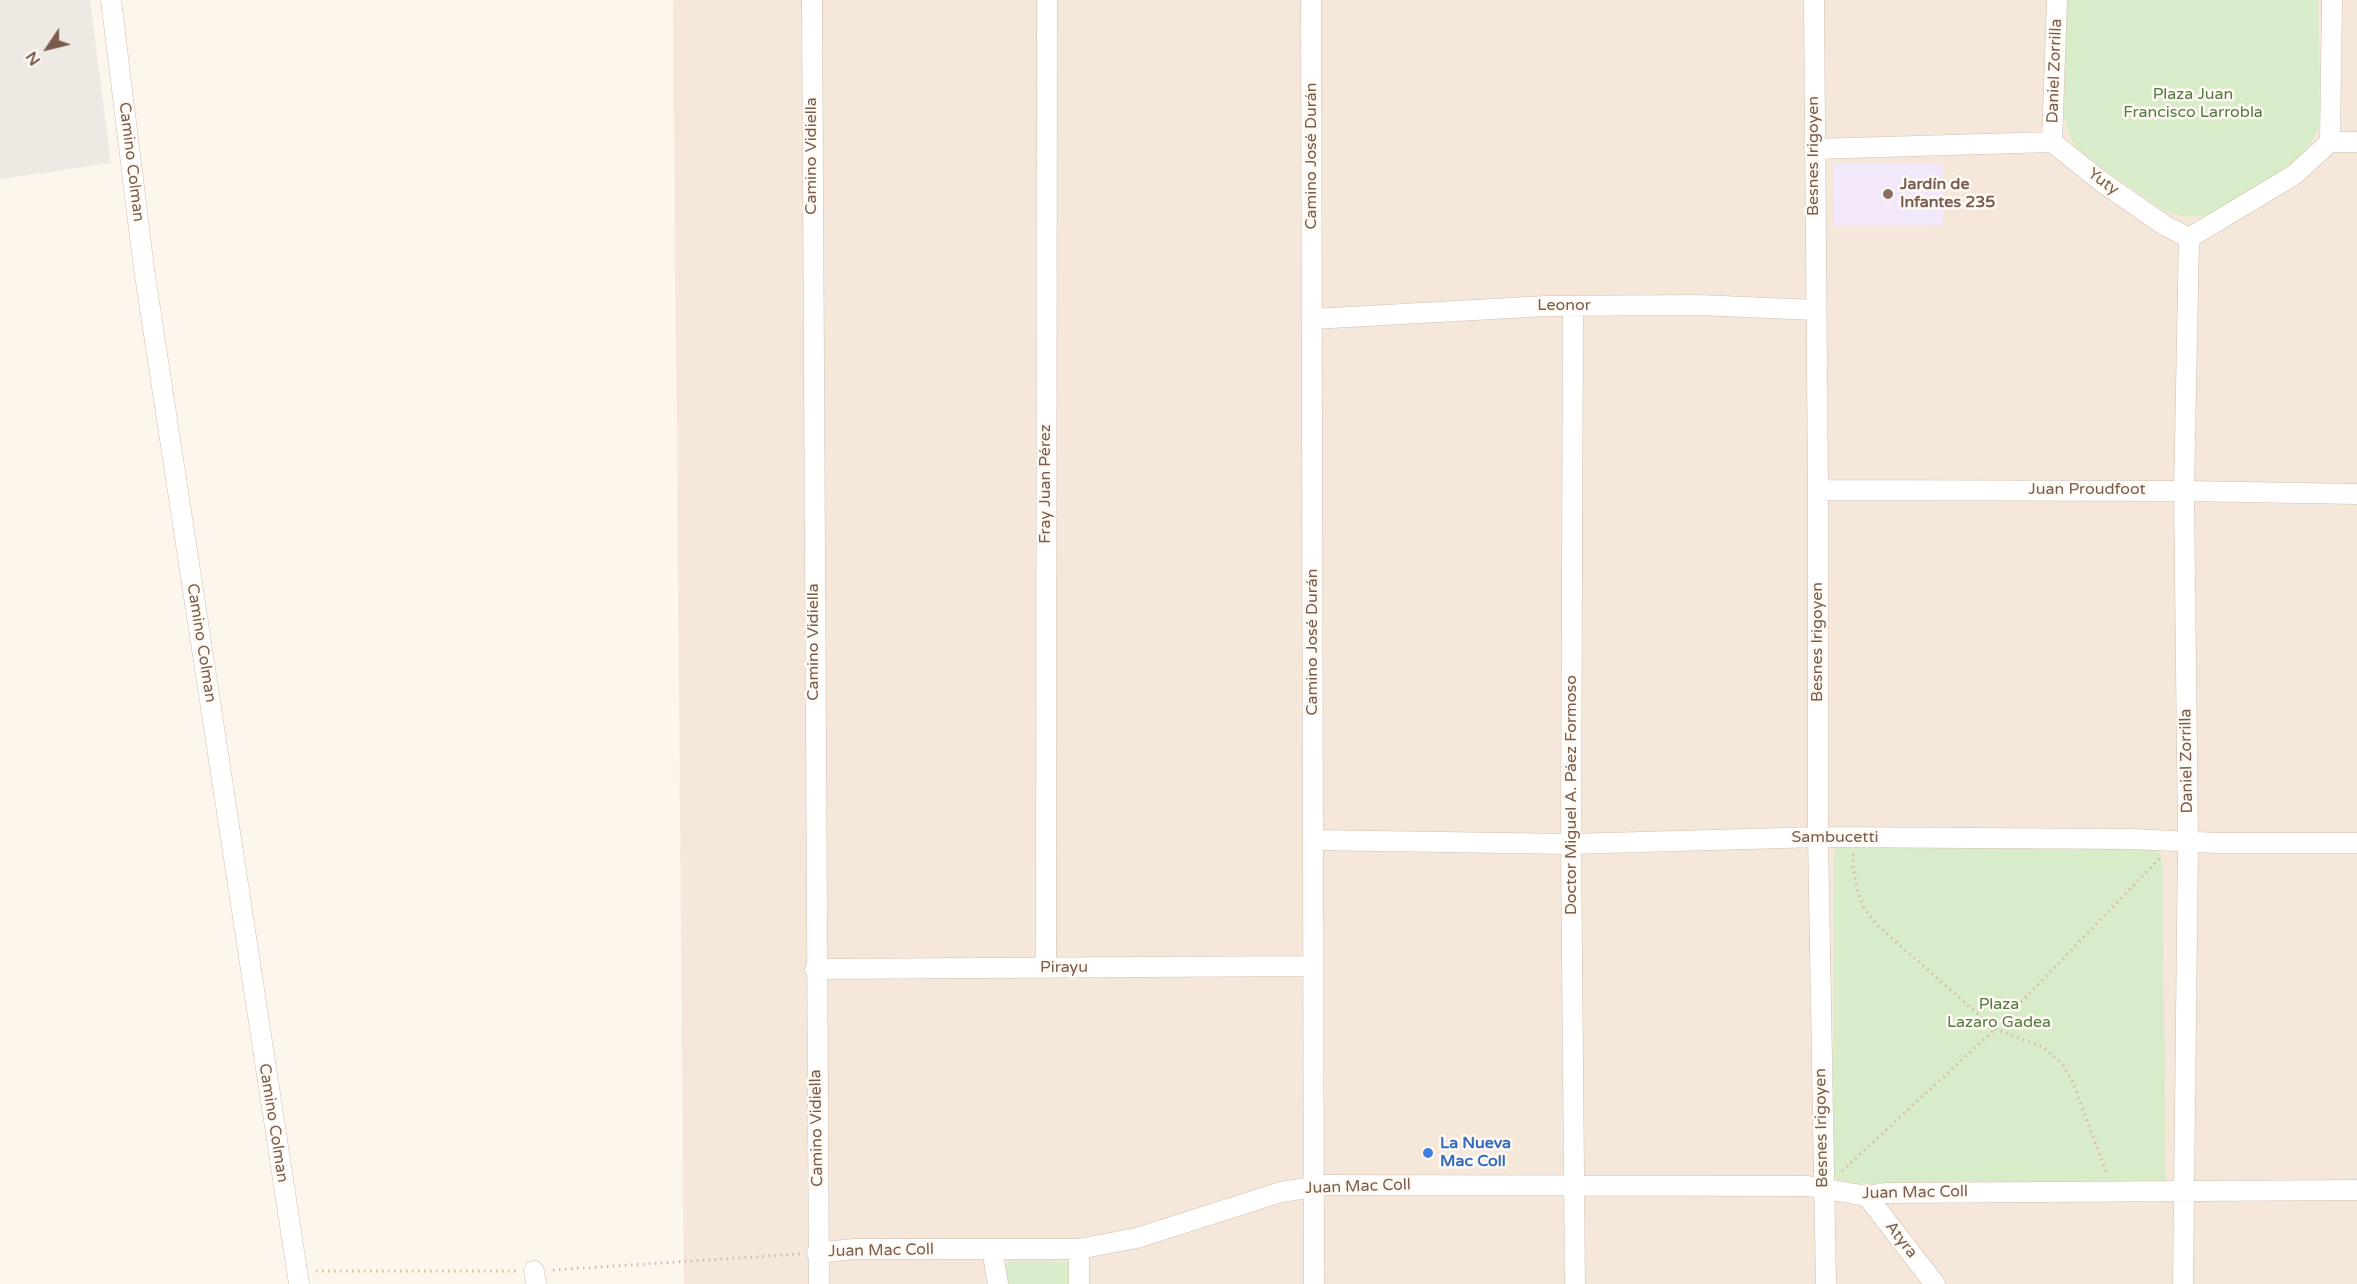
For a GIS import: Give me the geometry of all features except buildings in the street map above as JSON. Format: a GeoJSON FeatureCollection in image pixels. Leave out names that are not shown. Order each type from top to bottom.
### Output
{"type":"FeatureCollection","features":[{"type":"Feature","properties":{"kind":"street","name":"Camino Colman"},"geometry":{"type":"LineString","coordinates":[[111,0],[146,281],[297,1278]]}},
{"type":"Feature","properties":{"kind":"street","name":"Camino Vidiella"},"geometry":{"type":"LineString","coordinates":[[812,0],[815,969],[819,1284]]}},
{"type":"Feature","properties":{"kind":"street","name":"Fray Juan Pérez"},"geometry":{"type":"LineString","coordinates":[[1046,969],[1047,0]]}},
{"type":"Feature","properties":{"kind":"street","name":"Camino José Durán"},"geometry":{"type":"LineString","coordinates":[[1311,0],[1314,1284]]}},
{"type":"Feature","properties":{"kind":"street","name":"Besnes Irigoyen"},"geometry":{"type":"LineString","coordinates":[[1814,0],[1818,837],[1826,1284]]}},
{"type":"Feature","properties":{"kind":"street","name":"Daniel Zorrilla"},"geometry":{"type":"LineString","coordinates":[[2052,142],[2057,0]]}},
{"type":"Feature","properties":{"kind":"street"},"geometry":{"type":"LineString","coordinates":[[2330,142],[2332,0]]}},
{"type":"Feature","properties":{"kind":"street"},"geometry":{"type":"LineString","coordinates":[[1814,149],[2052,142]]}},
{"type":"Feature","properties":{"kind":"street","name":"Yuty"},"geometry":{"type":"LineString","coordinates":[[2052,142],[2102,182],[2164,225],[2189,238]]}},
{"type":"Feature","properties":{"kind":"street"},"geometry":{"type":"LineString","coordinates":[[2189,238],[2294,175],[2330,142],[2357,142]]}},
{"type":"Feature","properties":{"kind":"street","name":"Daniel Zorrilla"},"geometry":{"type":"LineString","coordinates":[[2183,1284],[2184,490],[2189,238]]}},
{"type":"Feature","properties":{"kind":"street","name":"Leonor"},"geometry":{"type":"LineString","coordinates":[[1313,319],[1546,306],[1697,305],[1816,310]]}},
{"type":"Feature","properties":{"kind":"street","name":"Doctor Miguel A. Páez Formoso"},"geometry":{"type":"LineString","coordinates":[[1573,306],[1570,844],[1575,1284]]}},
{"type":"Feature","properties":{"kind":"street","name":"Juan Proudfoot"},"geometry":{"type":"LineString","coordinates":[[1818,490],[2184,490],[2357,494]]}},
{"type":"Feature","properties":{"kind":"street","name":"Sambucetti"},"geometry":{"type":"LineString","coordinates":[[1313,840],[1570,844],[1818,837],[2357,843]]}},
{"type":"Feature","properties":{"kind":"street","name":"Pirayu"},"geometry":{"type":"LineString","coordinates":[[815,969],[1313,966]]}},
{"type":"Feature","properties":{"kind":"street","name":"Juan Mac Coll"},"geometry":{"type":"LineString","coordinates":[[817,1253],[854,1250],[1079,1249],[1137,1239],[1281,1192],[1315,1186],[1808,1186],[1867,1196],[1885,1193],[2357,1190]]}},
{"type":"Feature","properties":{"kind":"street","name":"Atyra"},"geometry":{"type":"LineString","coordinates":[[1867,1196],[1935,1284]]}},
{"type":"Feature","properties":{"kind":"street"},"geometry":{"type":"LineString","coordinates":[[1079,1249],[1079,1284]]}},
{"type":"Feature","properties":{"kind":"street"},"geometry":{"type":"LineString","coordinates":[[992,1250],[998,1284]]}},
{"type":"Feature","properties":{"kind":"path"},"geometry":{"type":"LineString","coordinates":[[1853,838],[1852,867],[1858,892],[1864,908],[1879,927],[1995,1029],[2043,1047],[2062,1064],[2072,1080],[2113,1191]]}},
{"type":"Feature","properties":{"kind":"path"},"geometry":{"type":"LineString","coordinates":[[1823,1189],[1995,1029],[2182,841]]}},
{"type":"Feature","properties":{"kind":"path","name":"Juan Mac Coll"},"geometry":{"type":"LineString","coordinates":[[297,1278],[535,1277],[817,1253]]}},
{"type":"Feature","properties":{"kind":"shaded area"},"geometry":{"type":"Polygon","coordinates":[[[0,0],[90,0],[111,163],[0,179],[0,0]]]}},
{"type":"Feature","properties":{"kind":"shaded area"},"geometry":{"type":"Polygon","coordinates":[[[673,0],[2357,0],[2357,1284],[684,1284],[673,0]]]}},
{"type":"Feature","properties":{"kind":"shaded area","name":"Jardín de Infantes 235"},"geometry":{"type":"Polygon","coordinates":[[[1833,163],[1943,163],[1943,225],[1834,226],[1833,163]]]}},
{"type":"Feature","properties":{"kind":"green space","name":"Plaza Juan Francisco Larrobla"},"geometry":{"type":"Polygon","coordinates":[[[2066,0],[2318,0],[2320,109],[2318,130],[2300,158],[2211,215],[2186,217],[2165,211],[2083,155],[2072,140],[2064,119],[2066,0]]]}},
{"type":"Feature","properties":{"kind":"green space","name":"Plaza Lazaro Gadea"},"geometry":{"type":"Polygon","coordinates":[[[1839,845],[2155,847],[2162,858],[2166,1182],[2163,1184],[1844,1184],[1835,1178],[1833,1171],[1834,852],[1839,845]]]}},
{"type":"Feature","properties":{"kind":"green space"},"geometry":{"type":"Polygon","coordinates":[[[1009,1261],[1068,1262],[1071,1265],[1072,1284],[1004,1284],[1003,1268],[1009,1261]]]}},
{"type":"Feature","properties":{"kind":"place","name":"Jardín de Infantes 235"},"geometry":{"type":"Point","coordinates":[1888,194]}},
{"type":"Feature","properties":{"kind":"place","name":"La Nueva Mac Coll"},"geometry":{"type":"Point","coordinates":[1428,1153]}}]}
